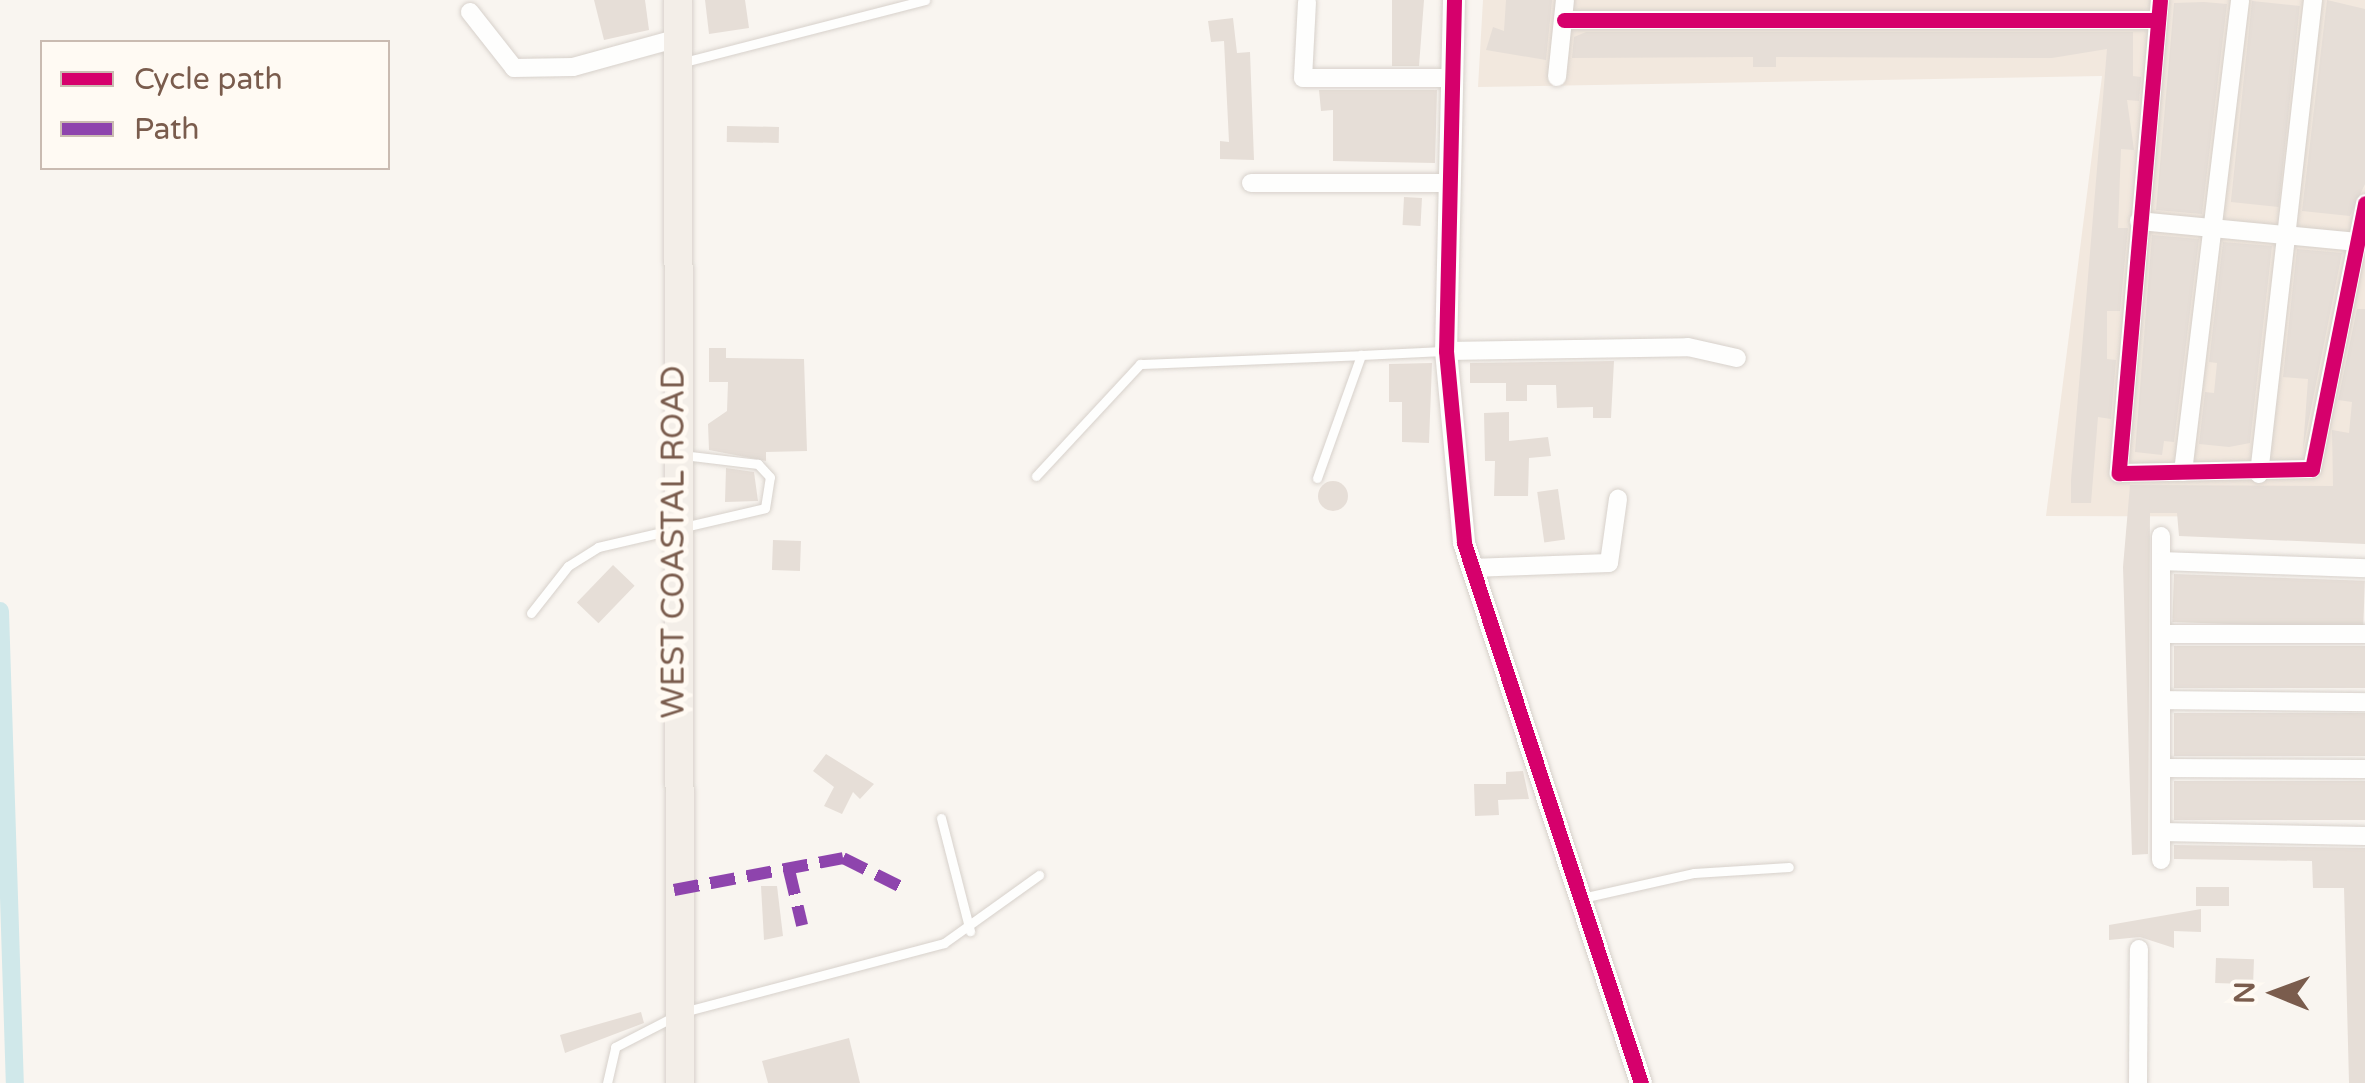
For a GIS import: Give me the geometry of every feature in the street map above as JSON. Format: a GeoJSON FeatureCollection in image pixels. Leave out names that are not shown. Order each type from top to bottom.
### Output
{"type":"FeatureCollection","features":[{"type":"Feature","properties":{"kind":"main road","name":"WEST COASTAL ROAD"},"geometry":{"type":"LineString","coordinates":[[678,0],[674,533],[680,1083]]}},
{"type":"Feature","properties":{"kind":"street"},"geometry":{"type":"LineString","coordinates":[[1454,0],[1449,78],[1446,351],[1471,568],[1641,1083]]}},
{"type":"Feature","properties":{"kind":"street"},"geometry":{"type":"LineString","coordinates":[[1557,77],[1564,0]]}},
{"type":"Feature","properties":{"kind":"street"},"geometry":{"type":"LineString","coordinates":[[2160,0],[2153,20],[2139,220],[2115,463],[2126,474],[2304,476],[2318,459],[2365,203]]}},
{"type":"Feature","properties":{"kind":"street"},"geometry":{"type":"LineString","coordinates":[[2183,472],[2240,0]]}},
{"type":"Feature","properties":{"kind":"street"},"geometry":{"type":"LineString","coordinates":[[2259,474],[2290,233],[2313,0]]}},
{"type":"Feature","properties":{"kind":"street"},"geometry":{"type":"LineString","coordinates":[[1308,2],[1304,78],[1449,78]]}},
{"type":"Feature","properties":{"kind":"street"},"geometry":{"type":"LineString","coordinates":[[1564,20],[1873,9],[2153,20]]}},
{"type":"Feature","properties":{"kind":"street"},"geometry":{"type":"LineString","coordinates":[[470,12],[514,68],[573,67],[678,50]]}},
{"type":"Feature","properties":{"kind":"street"},"geometry":{"type":"LineString","coordinates":[[1251,183],[1448,184]]}},
{"type":"Feature","properties":{"kind":"street"},"geometry":{"type":"LineString","coordinates":[[2139,220],[2359,242]]}},
{"type":"Feature","properties":{"kind":"street"},"geometry":{"type":"LineString","coordinates":[[1446,351],[1688,347],[1736,358]]}},
{"type":"Feature","properties":{"kind":"street"},"geometry":{"type":"LineString","coordinates":[[1471,568],[1609,563],[1618,500]]}},
{"type":"Feature","properties":{"kind":"street"},"geometry":{"type":"LineString","coordinates":[[2161,536],[2161,860]]}},
{"type":"Feature","properties":{"kind":"street"},"geometry":{"type":"LineString","coordinates":[[2162,561],[2365,568]]}},
{"type":"Feature","properties":{"kind":"street"},"geometry":{"type":"LineString","coordinates":[[2163,634],[2365,634]]}},
{"type":"Feature","properties":{"kind":"street"},"geometry":{"type":"LineString","coordinates":[[2164,700],[2365,702]]}},
{"type":"Feature","properties":{"kind":"street"},"geometry":{"type":"LineString","coordinates":[[2162,768],[2365,769]]}},
{"type":"Feature","properties":{"kind":"street"},"geometry":{"type":"LineString","coordinates":[[2162,832],[2365,836]]}},
{"type":"Feature","properties":{"kind":"street"},"geometry":{"type":"LineString","coordinates":[[2138,1083],[2139,949]]}},
{"type":"Feature","properties":{"kind":"lane"},"geometry":{"type":"LineString","coordinates":[[678,50],[925,0]]}},
{"type":"Feature","properties":{"kind":"lane"},"geometry":{"type":"LineString","coordinates":[[1036,476],[1140,364],[1446,351]]}},
{"type":"Feature","properties":{"kind":"lane"},"geometry":{"type":"LineString","coordinates":[[1317,478],[1360,355]]}},
{"type":"Feature","properties":{"kind":"lane"},"geometry":{"type":"LineString","coordinates":[[531,613],[598,547],[757,514],[770,477],[758,464],[674,454]]}},
{"type":"Feature","properties":{"kind":"lane"},"geometry":{"type":"LineString","coordinates":[[940,818],[970,931]]}},
{"type":"Feature","properties":{"kind":"lane"},"geometry":{"type":"LineString","coordinates":[[1582,898],[1677,876],[1790,867]]}},
{"type":"Feature","properties":{"kind":"lane"},"geometry":{"type":"LineString","coordinates":[[608,1083],[615,1048],[680,1013],[970,931],[1038,875]]}},
{"type":"Feature","properties":{"kind":"shaded area"},"geometry":{"type":"Polygon","coordinates":[[[1483,0],[2365,0],[2365,517],[2046,516],[2102,76],[1478,87],[1483,0]]]}},
{"type":"Feature","properties":{"kind":"building"},"geometry":{"type":"Polygon","coordinates":[[[594,0],[645,0],[649,30],[604,40],[594,0]]]}},
{"type":"Feature","properties":{"kind":"building"},"geometry":{"type":"Polygon","coordinates":[[[705,0],[745,0],[749,28],[709,34],[705,0]]]}},
{"type":"Feature","properties":{"kind":"building"},"geometry":{"type":"Polygon","coordinates":[[[1392,0],[1424,0],[1419,66],[1392,66],[1392,0]]]}},
{"type":"Feature","properties":{"kind":"building"},"geometry":{"type":"Polygon","coordinates":[[[1506,0],[1552,0],[1546,60],[1486,50],[1493,27],[1504,31],[1506,0]]]}},
{"type":"Feature","properties":{"kind":"building"},"geometry":{"type":"Polygon","coordinates":[[[2327,0],[2365,9],[2365,184],[2350,216],[2302,211],[2327,0]]]}},
{"type":"Feature","properties":{"kind":"building"},"geometry":{"type":"Polygon","coordinates":[[[2252,1],[2300,6],[2279,207],[2231,202],[2252,1]]]}},
{"type":"Feature","properties":{"kind":"building"},"geometry":{"type":"Polygon","coordinates":[[[2174,3],[2227,4],[2202,214],[2156,210],[2174,3]]]}},
{"type":"Feature","properties":{"kind":"building"},"geometry":{"type":"Polygon","coordinates":[[[1233,18],[1237,53],[1250,52],[1254,160],[1220,159],[1220,141],[1229,142],[1224,41],[1211,42],[1208,21],[1233,18]]]}},
{"type":"Feature","properties":{"kind":"building"},"geometry":{"type":"Polygon","coordinates":[[[1586,32],[2133,32],[2133,76],[2141,77],[2139,101],[2127,100],[2134,150],[2121,149],[2118,228],[2128,228],[2120,311],[2107,311],[2107,359],[2116,360],[2111,419],[2098,417],[2091,503],[2071,503],[2071,480],[2107,49],[2052,58],[1776,57],[1776,67],[1753,67],[1753,57],[1572,58],[1574,37],[1586,32]]]}},
{"type":"Feature","properties":{"kind":"building"},"geometry":{"type":"Polygon","coordinates":[[[1319,90],[1437,90],[1435,163],[1333,161],[1333,110],[1321,111],[1319,90]]]}},
{"type":"Feature","properties":{"kind":"building"},"geometry":{"type":"Polygon","coordinates":[[[727,126],[779,127],[779,143],[727,142],[727,126]]]}},
{"type":"Feature","properties":{"kind":"building"},"geometry":{"type":"Polygon","coordinates":[[[1404,197],[1422,198],[1421,226],[1403,225],[1404,197]]]}},
{"type":"Feature","properties":{"kind":"building"},"geometry":{"type":"Polygon","coordinates":[[[2152,235],[2199,239],[2174,442],[2164,441],[2162,455],[2135,452],[2152,235]]]}},
{"type":"Feature","properties":{"kind":"building"},"geometry":{"type":"Polygon","coordinates":[[[2223,242],[2272,246],[2250,443],[2229,447],[2199,444],[2205,392],[2214,393],[2217,363],[2209,362],[2223,242]]]}},
{"type":"Feature","properties":{"kind":"building"},"geometry":{"type":"Polygon","coordinates":[[[2297,249],[2342,253],[2303,449],[2308,379],[2283,377],[2297,249]]]}},
{"type":"Feature","properties":{"kind":"building"},"geometry":{"type":"Polygon","coordinates":[[[2357,309],[2365,309],[2365,544],[2179,536],[2177,513],[2150,513],[2148,854],[2132,855],[2123,567],[2130,485],[2333,486],[2332,430],[2349,433],[2352,402],[2338,400],[2357,309]]]}},
{"type":"Feature","properties":{"kind":"building"},"geometry":{"type":"Polygon","coordinates":[[[709,348],[726,348],[726,358],[804,359],[807,451],[766,452],[766,461],[709,450],[708,424],[727,411],[728,382],[709,382],[709,348]]]}},
{"type":"Feature","properties":{"kind":"building"},"geometry":{"type":"Polygon","coordinates":[[[1614,361],[1611,418],[1593,418],[1593,407],[1557,408],[1556,385],[1527,385],[1527,401],[1506,401],[1506,383],[1470,383],[1470,363],[1614,361]]]}},
{"type":"Feature","properties":{"kind":"building"},"geometry":{"type":"Polygon","coordinates":[[[1432,363],[1429,443],[1402,442],[1402,402],[1389,402],[1389,364],[1432,363]]]}},
{"type":"Feature","properties":{"kind":"building"},"geometry":{"type":"Polygon","coordinates":[[[1509,412],[1509,441],[1548,437],[1551,456],[1529,458],[1528,496],[1494,496],[1495,461],[1485,461],[1484,413],[1509,412]]]}},
{"type":"Feature","properties":{"kind":"building"},"geometry":{"type":"Polygon","coordinates":[[[726,468],[754,472],[758,501],[725,502],[726,468]]]}},
{"type":"Feature","properties":{"kind":"building"},"geometry":{"type":"Polygon","coordinates":[[[1333,481],[1347,490],[1348,496],[1339,510],[1333,511],[1319,502],[1318,496],[1327,482],[1333,481]]]}},
{"type":"Feature","properties":{"kind":"building"},"geometry":{"type":"Polygon","coordinates":[[[1558,489],[1565,540],[1544,542],[1537,492],[1558,489]]]}},
{"type":"Feature","properties":{"kind":"building"},"geometry":{"type":"Polygon","coordinates":[[[773,540],[801,541],[800,571],[772,570],[773,540]]]}},
{"type":"Feature","properties":{"kind":"building"},"geometry":{"type":"Polygon","coordinates":[[[613,565],[635,586],[598,623],[577,602],[613,565]]]}},
{"type":"Feature","properties":{"kind":"building"},"geometry":{"type":"Polygon","coordinates":[[[2174,574],[2365,581],[2363,629],[2172,622],[2174,574]]]}},
{"type":"Feature","properties":{"kind":"building"},"geometry":{"type":"Polygon","coordinates":[[[2174,646],[2365,646],[2365,688],[2174,688],[2174,646]]]}},
{"type":"Feature","properties":{"kind":"building"},"geometry":{"type":"Polygon","coordinates":[[[2174,713],[2365,713],[2365,756],[2174,756],[2174,713]]]}},
{"type":"Feature","properties":{"kind":"building"},"geometry":{"type":"Polygon","coordinates":[[[826,754],[874,784],[860,799],[853,792],[842,814],[824,806],[834,787],[813,771],[826,754]]]}},
{"type":"Feature","properties":{"kind":"building"},"geometry":{"type":"Polygon","coordinates":[[[1523,771],[1529,799],[1498,800],[1499,815],[1475,816],[1474,784],[1506,784],[1506,772],[1523,771]]]}},
{"type":"Feature","properties":{"kind":"building"},"geometry":{"type":"Polygon","coordinates":[[[2174,781],[2365,781],[2365,820],[2174,820],[2174,781]]]}},
{"type":"Feature","properties":{"kind":"building"},"geometry":{"type":"Polygon","coordinates":[[[2174,845],[2365,848],[2365,1083],[2349,1083],[2344,888],[2313,888],[2312,861],[2174,859],[2174,845]]]}},
{"type":"Feature","properties":{"kind":"building"},"geometry":{"type":"Polygon","coordinates":[[[761,886],[777,886],[783,936],[764,940],[761,886]]]}},
{"type":"Feature","properties":{"kind":"building"},"geometry":{"type":"Polygon","coordinates":[[[2196,887],[2229,887],[2229,906],[2196,906],[2196,887]]]}},
{"type":"Feature","properties":{"kind":"building"},"geometry":{"type":"Polygon","coordinates":[[[2201,909],[2201,932],[2174,931],[2174,948],[2140,937],[2109,940],[2109,925],[2201,909]]]}},
{"type":"Feature","properties":{"kind":"building"},"geometry":{"type":"Polygon","coordinates":[[[2216,958],[2254,959],[2253,984],[2215,983],[2216,958]]]}},
{"type":"Feature","properties":{"kind":"building"},"geometry":{"type":"Polygon","coordinates":[[[641,1012],[644,1023],[565,1053],[560,1035],[641,1012]]]}},
{"type":"Feature","properties":{"kind":"building"},"geometry":{"type":"Polygon","coordinates":[[[849,1038],[860,1083],[768,1083],[762,1061],[849,1038]]]}},
{"type":"Feature","properties":{"kind":"waterway"},"geometry":{"type":"LineString","coordinates":[[0,611],[15,1083]]}},
{"type":"Feature","properties":{"kind":"marked path"},"geometry":{"type":"LineString","coordinates":[[674,890],[843,858],[907,890]]}},
{"type":"Feature","properties":{"kind":"marked path"},"geometry":{"type":"LineString","coordinates":[[789,870],[802,925]]}},
{"type":"Feature","properties":{"kind":"cycle path"},"geometry":{"type":"LineString","coordinates":[[1454,0],[1446,351],[1464,543],[1641,1083]]}},
{"type":"Feature","properties":{"kind":"cycle path"},"geometry":{"type":"LineString","coordinates":[[2160,0],[2119,473],[2312,469],[2365,203]]}},
{"type":"Feature","properties":{"kind":"cycle path"},"geometry":{"type":"LineString","coordinates":[[1564,20],[2153,20]]}}]}
